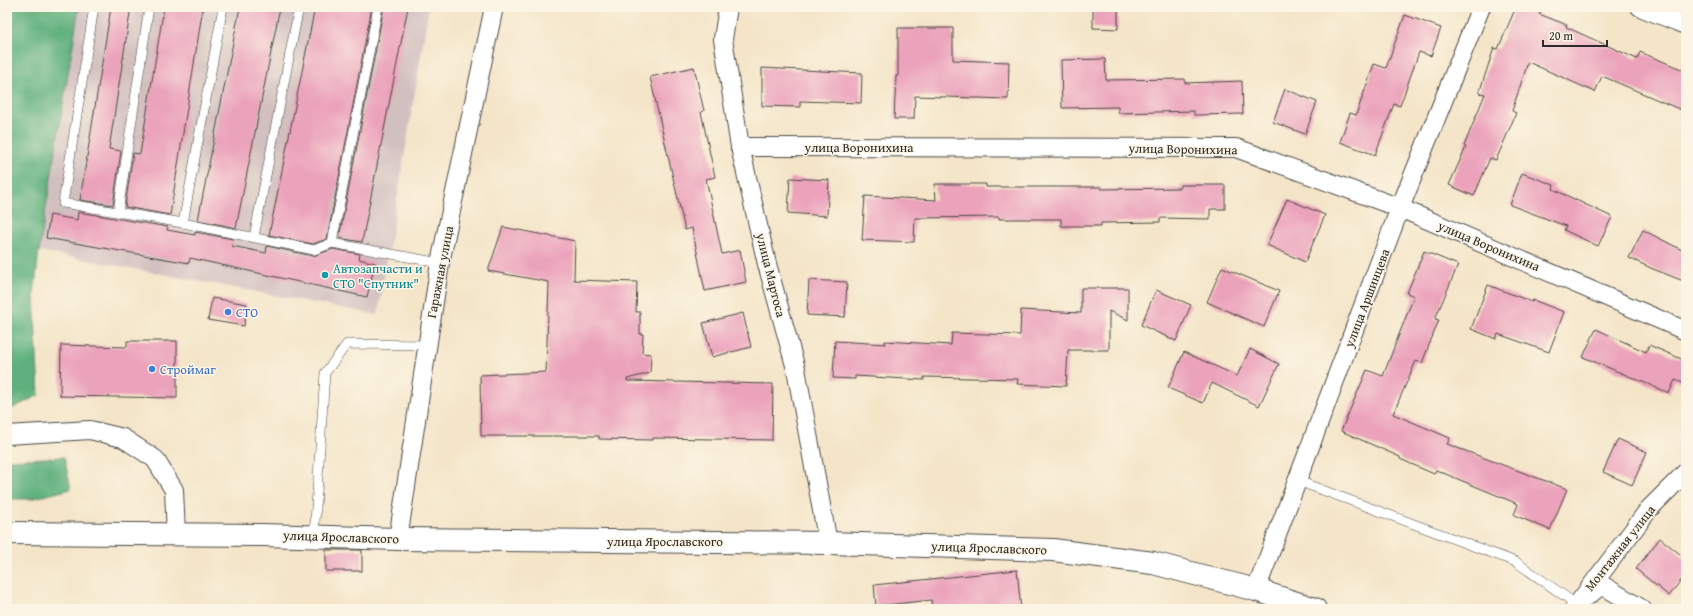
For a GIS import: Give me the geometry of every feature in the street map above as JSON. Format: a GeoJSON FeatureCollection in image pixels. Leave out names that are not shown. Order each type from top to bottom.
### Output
{"type":"FeatureCollection","features":[{"type":"Feature","properties":{"kind":"street","name":"Гаражная улица"},"geometry":{"type":"LineString","coordinates":[[398,539],[426,345],[440,263],[494,7]]}},
{"type":"Feature","properties":{"kind":"street","name":"улица Мартоса"},"geometry":{"type":"LineString","coordinates":[[728,7],[723,39],[740,146],[767,264],[796,369],[828,543]]}},
{"type":"Feature","properties":{"kind":"street","name":"улица Аршинцева"},"geometry":{"type":"LineString","coordinates":[[1256,590],[1400,208],[1481,7]]}},
{"type":"Feature","properties":{"kind":"street"},"geometry":{"type":"LineString","coordinates":[[1640,7],[1686,25]]}},
{"type":"Feature","properties":{"kind":"street","name":"улица Воронихина"},"geometry":{"type":"LineString","coordinates":[[740,146],[1236,148],[1400,208],[1686,330]]}},
{"type":"Feature","properties":{"kind":"street"},"geometry":{"type":"LineString","coordinates":[[7,436],[90,430],[123,438],[155,459],[174,490],[176,534]]}},
{"type":"Feature","properties":{"kind":"street","name":"Монтажная улица"},"geometry":{"type":"LineString","coordinates":[[1575,606],[1649,509],[1686,472]]}},
{"type":"Feature","properties":{"kind":"street","name":"улица Ярославского"},"geometry":{"type":"LineString","coordinates":[[7,533],[176,534],[398,539],[828,543],[1053,550],[1153,563],[1256,590],[1315,609]]}},
{"type":"Feature","properties":{"kind":"street"},"geometry":{"type":"LineString","coordinates":[[1575,606],[1602,584],[1642,609]]}},
{"type":"Feature","properties":{"kind":"lane"},"geometry":{"type":"LineString","coordinates":[[94,7],[63,203],[183,223],[314,250],[332,243],[440,263]]}},
{"type":"Feature","properties":{"kind":"lane"},"geometry":{"type":"LineString","coordinates":[[118,212],[148,7]]}},
{"type":"Feature","properties":{"kind":"lane"},"geometry":{"type":"LineString","coordinates":[[183,223],[223,7]]}},
{"type":"Feature","properties":{"kind":"lane"},"geometry":{"type":"LineString","coordinates":[[254,237],[299,7]]}},
{"type":"Feature","properties":{"kind":"lane"},"geometry":{"type":"LineString","coordinates":[[332,243],[378,7]]}},
{"type":"Feature","properties":{"kind":"lane"},"geometry":{"type":"LineString","coordinates":[[314,537],[325,373],[347,344],[426,345]]}},
{"type":"Feature","properties":{"kind":"lane"},"geometry":{"type":"LineString","coordinates":[[1298,481],[1516,562],[1575,606]]}},
{"type":"Feature","properties":{"kind":"shaded area"},"geometry":{"type":"Polygon","coordinates":[[[79,7],[429,7],[378,315],[39,251],[79,7]]]}},
{"type":"Feature","properties":{"kind":"green space"},"geometry":{"type":"Polygon","coordinates":[[[7,7],[79,7],[39,251],[34,295],[39,395],[7,411],[7,7]]]}},
{"type":"Feature","properties":{"kind":"green space"},"geometry":{"type":"Polygon","coordinates":[[[64,457],[71,489],[31,499],[7,499],[7,460],[64,457]]]}},
{"type":"Feature","properties":{"kind":"building"},"geometry":{"type":"Polygon","coordinates":[[[111,7],[131,7],[109,149],[121,151],[113,205],[80,200],[111,7]]]}},
{"type":"Feature","properties":{"kind":"building"},"geometry":{"type":"Polygon","coordinates":[[[164,7],[203,7],[170,215],[125,207],[133,153],[140,154],[164,7]]]}},
{"type":"Feature","properties":{"kind":"building"},"geometry":{"type":"Polygon","coordinates":[[[240,7],[280,7],[236,228],[198,220],[240,7]]]}},
{"type":"Feature","properties":{"kind":"building"},"geometry":{"type":"Polygon","coordinates":[[[315,7],[372,7],[327,239],[313,244],[269,235],[315,7]]]}},
{"type":"Feature","properties":{"kind":"building"},"geometry":{"type":"Polygon","coordinates":[[[384,7],[408,7],[362,242],[339,238],[384,7]]]}},
{"type":"Feature","properties":{"kind":"building"},"geometry":{"type":"Polygon","coordinates":[[[1093,7],[1118,7],[1118,29],[1093,28],[1093,7]]]}},
{"type":"Feature","properties":{"kind":"building"},"geometry":{"type":"Polygon","coordinates":[[[1516,7],[1542,7],[1539,14],[1567,25],[1566,27],[1637,59],[1640,52],[1686,71],[1686,112],[1602,76],[1595,92],[1528,62],[1512,111],[1516,113],[1496,160],[1490,158],[1474,196],[1449,185],[1466,147],[1464,146],[1485,94],[1479,93],[1494,48],[1498,49],[1516,7]]]}},
{"type":"Feature","properties":{"kind":"building"},"geometry":{"type":"Polygon","coordinates":[[[1405,15],[1441,28],[1431,56],[1419,52],[1400,106],[1394,104],[1375,155],[1340,142],[1350,113],[1356,115],[1374,64],[1386,68],[1405,15]]]}},
{"type":"Feature","properties":{"kind":"building"},"geometry":{"type":"Polygon","coordinates":[[[898,28],[953,28],[953,60],[1009,62],[1008,99],[915,96],[914,119],[894,119],[896,76],[898,76],[898,28]]]}},
{"type":"Feature","properties":{"kind":"building"},"geometry":{"type":"Polygon","coordinates":[[[1105,59],[1106,80],[1185,79],[1185,83],[1242,81],[1243,114],[1194,115],[1194,111],[1118,113],[1118,107],[1062,108],[1061,60],[1105,59]]]}},
{"type":"Feature","properties":{"kind":"building"},"geometry":{"type":"Polygon","coordinates":[[[694,67],[704,111],[701,112],[715,177],[706,179],[722,254],[740,250],[746,282],[705,291],[692,228],[685,230],[650,77],[694,67]]]}},
{"type":"Feature","properties":{"kind":"building"},"geometry":{"type":"Polygon","coordinates":[[[762,68],[862,73],[861,103],[800,101],[800,107],[762,106],[762,68]]]}},
{"type":"Feature","properties":{"kind":"building"},"geometry":{"type":"Polygon","coordinates":[[[1285,89],[1317,102],[1305,134],[1273,122],[1285,89]]]}},
{"type":"Feature","properties":{"kind":"building"},"geometry":{"type":"Polygon","coordinates":[[[1522,173],[1554,185],[1553,189],[1612,217],[1598,246],[1564,230],[1566,226],[1510,205],[1522,173]]]}},
{"type":"Feature","properties":{"kind":"building"},"geometry":{"type":"Polygon","coordinates":[[[790,178],[829,180],[827,216],[788,213],[790,178]]]}},
{"type":"Feature","properties":{"kind":"building"},"geometry":{"type":"Polygon","coordinates":[[[935,184],[986,184],[986,187],[1101,187],[1101,189],[1180,188],[1180,185],[1225,185],[1225,209],[1210,209],[1210,219],[1160,218],[1160,222],[1101,223],[1101,226],[1061,226],[1061,219],[999,219],[999,217],[915,218],[914,242],[862,240],[865,196],[936,200],[935,184]]]}},
{"type":"Feature","properties":{"kind":"building"},"geometry":{"type":"Polygon","coordinates":[[[1287,199],[1325,215],[1305,262],[1267,245],[1287,199]]]}},
{"type":"Feature","properties":{"kind":"building"},"geometry":{"type":"Polygon","coordinates":[[[78,212],[168,227],[167,230],[195,235],[195,232],[233,239],[232,246],[266,253],[267,246],[313,256],[333,249],[360,254],[359,259],[375,263],[367,297],[190,258],[189,263],[46,238],[50,215],[77,220],[78,212]]]}},
{"type":"Feature","properties":{"kind":"building"},"geometry":{"type":"Polygon","coordinates":[[[503,227],[575,241],[574,280],[637,282],[636,312],[640,312],[640,334],[643,334],[642,353],[651,354],[650,373],[627,379],[627,381],[773,384],[772,440],[653,438],[653,440],[599,439],[599,436],[481,436],[480,375],[546,372],[549,282],[488,271],[503,227]]]}},
{"type":"Feature","properties":{"kind":"building"},"geometry":{"type":"Polygon","coordinates":[[[1643,230],[1686,252],[1686,282],[1629,258],[1643,230]]]}},
{"type":"Feature","properties":{"kind":"building"},"geometry":{"type":"Polygon","coordinates":[[[1424,251],[1458,265],[1435,319],[1439,320],[1422,363],[1416,361],[1393,414],[1450,438],[1447,444],[1567,489],[1550,530],[1514,515],[1518,504],[1436,470],[1434,474],[1341,431],[1367,370],[1383,376],[1414,296],[1407,293],[1424,251]]]}},
{"type":"Feature","properties":{"kind":"building"},"geometry":{"type":"Polygon","coordinates":[[[1222,267],[1279,291],[1264,327],[1207,302],[1222,267]]]}},
{"type":"Feature","properties":{"kind":"building"},"geometry":{"type":"Polygon","coordinates":[[[809,280],[847,282],[845,317],[807,315],[809,280]]]}},
{"type":"Feature","properties":{"kind":"building"},"geometry":{"type":"Polygon","coordinates":[[[1488,285],[1532,302],[1533,300],[1564,312],[1549,352],[1498,334],[1496,339],[1471,329],[1488,285]]]}},
{"type":"Feature","properties":{"kind":"building"},"geometry":{"type":"Polygon","coordinates":[[[1081,288],[1128,288],[1128,320],[1109,311],[1109,350],[1068,350],[1066,386],[1017,384],[1018,379],[924,377],[924,380],[855,376],[855,379],[833,378],[835,341],[885,344],[885,341],[951,345],[952,333],[1020,335],[1021,310],[1081,313],[1081,288]]]}},
{"type":"Feature","properties":{"kind":"building"},"geometry":{"type":"Polygon","coordinates":[[[1156,290],[1191,305],[1176,341],[1141,325],[1156,290]]]}},
{"type":"Feature","properties":{"kind":"building","name":"СТО"},"geometry":{"type":"Polygon","coordinates":[[[212,298],[247,304],[244,326],[208,320],[212,298]]]}},
{"type":"Feature","properties":{"kind":"building"},"geometry":{"type":"Polygon","coordinates":[[[743,313],[751,347],[712,357],[703,323],[743,313]]]}},
{"type":"Feature","properties":{"kind":"building"},"geometry":{"type":"Polygon","coordinates":[[[1596,329],[1646,352],[1649,345],[1686,361],[1686,384],[1675,380],[1669,393],[1583,357],[1596,329]]]}},
{"type":"Feature","properties":{"kind":"building"},"geometry":{"type":"Polygon","coordinates":[[[127,341],[177,341],[177,398],[60,396],[61,345],[127,347],[127,341]]]}},
{"type":"Feature","properties":{"kind":"building"},"geometry":{"type":"Polygon","coordinates":[[[1250,349],[1279,364],[1259,406],[1212,383],[1203,403],[1168,388],[1184,352],[1237,376],[1250,349]]]}},
{"type":"Feature","properties":{"kind":"building"},"geometry":{"type":"Polygon","coordinates":[[[1618,439],[1647,452],[1632,485],[1603,472],[1618,439]]]}},
{"type":"Feature","properties":{"kind":"building"},"geometry":{"type":"Polygon","coordinates":[[[1660,538],[1686,559],[1686,574],[1669,596],[1636,569],[1660,538]]]}},
{"type":"Feature","properties":{"kind":"building"},"geometry":{"type":"Polygon","coordinates":[[[326,550],[362,550],[362,571],[326,571],[326,550]]]}},
{"type":"Feature","properties":{"kind":"building"},"geometry":{"type":"Polygon","coordinates":[[[1017,570],[1021,609],[932,609],[931,600],[876,606],[874,585],[1017,570]]]}},
{"type":"Feature","properties":{"kind":"place","name":"Автозапчасти и СТО \"Спутник\""},"geometry":{"type":"Point","coordinates":[325,275]}},
{"type":"Feature","properties":{"kind":"place","name":"СТО"},"geometry":{"type":"Point","coordinates":[228,312]}},
{"type":"Feature","properties":{"kind":"place","name":"Строймаг"},"geometry":{"type":"Point","coordinates":[152,369]}}]}
